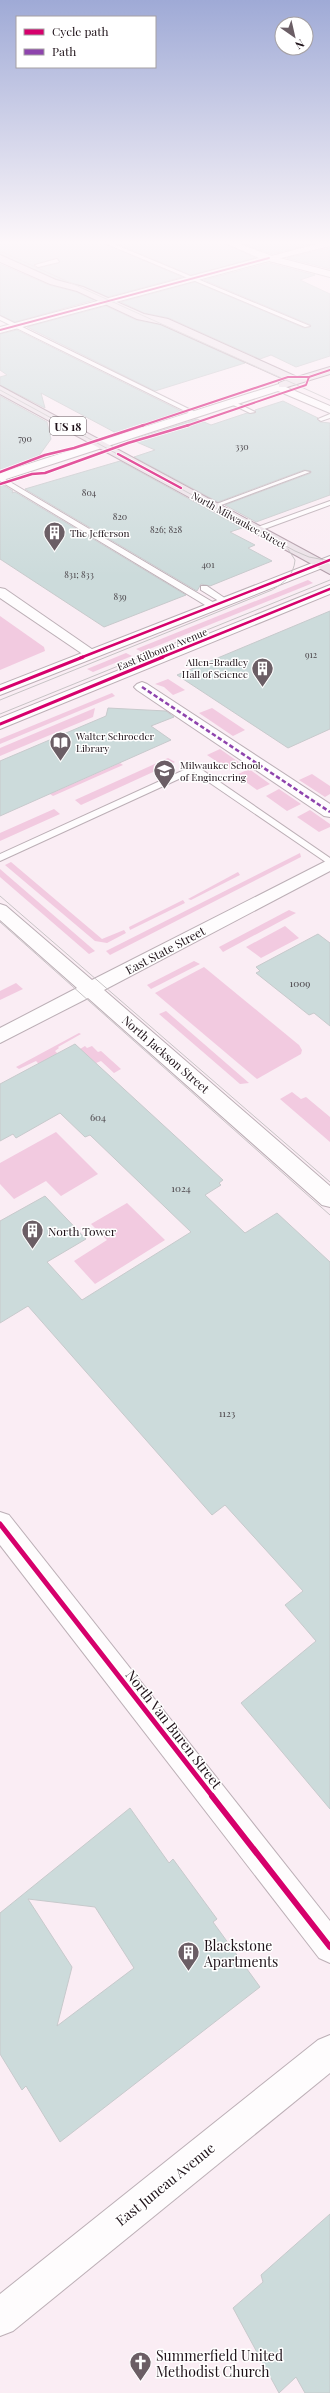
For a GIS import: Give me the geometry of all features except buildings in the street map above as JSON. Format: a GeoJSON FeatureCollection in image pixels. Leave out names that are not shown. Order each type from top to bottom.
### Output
{"type":"FeatureCollection","features":[{"type":"Feature","properties":{"kind":"main road"},"geometry":{"type":"LineString","coordinates":[[236,354],[297,381]]}},
{"type":"Feature","properties":{"kind":"main road"},"geometry":{"type":"LineString","coordinates":[[258,377],[279,387],[330,370]]}},
{"type":"Feature","properties":{"kind":"main road","name":"North Milwaukee Street"},"geometry":{"type":"LineString","coordinates":[[0,389],[256,529],[326,565]]}},
{"type":"Feature","properties":{"kind":"street"},"geometry":{"type":"LineString","coordinates":[[297,381],[319,391]]}},
{"type":"Feature","properties":{"kind":"street"},"geometry":{"type":"LineString","coordinates":[[0,478],[279,387],[330,410]]}},
{"type":"Feature","properties":{"kind":"street","name":"East Kilbourn Avenue"},"geometry":{"type":"LineString","coordinates":[[0,690],[219,603],[326,565]]}},
{"type":"Feature","properties":{"kind":"street","name":"East Kilbourn Avenue"},"geometry":{"type":"LineString","coordinates":[[0,724],[330,589]]}},
{"type":"Feature","properties":{"kind":"street"},"geometry":{"type":"LineString","coordinates":[[0,592],[92,654]]}},
{"type":"Feature","properties":{"kind":"street"},"geometry":{"type":"LineString","coordinates":[[142,687],[330,812]]}},
{"type":"Feature","properties":{"kind":"street","name":"East State Street"},"geometry":{"type":"LineString","coordinates":[[0,1036],[330,863]]}},
{"type":"Feature","properties":{"kind":"street","name":"North Jackson Street"},"geometry":{"type":"LineString","coordinates":[[0,910],[91,988],[330,1199]]}},
{"type":"Feature","properties":{"kind":"street","name":"North Van Buren Street"},"geometry":{"type":"LineString","coordinates":[[0,1524],[330,1947]]}},
{"type":"Feature","properties":{"kind":"street","name":"East Juneau Avenue"},"geometry":{"type":"LineString","coordinates":[[0,2318],[330,2052]]}},
{"type":"Feature","properties":{"kind":"lane"},"geometry":{"type":"LineString","coordinates":[[74,354],[195,414]]}},
{"type":"Feature","properties":{"kind":"lane"},"geometry":{"type":"LineString","coordinates":[[231,402],[252,412]]}},
{"type":"Feature","properties":{"kind":"lane"},"geometry":{"type":"LineString","coordinates":[[321,419],[330,416]]}},
{"type":"Feature","properties":{"kind":"lane"},"geometry":{"type":"LineString","coordinates":[[214,506],[307,472]]}},
{"type":"Feature","properties":{"kind":"lane"},"geometry":{"type":"LineString","coordinates":[[0,478],[219,603]]}},
{"type":"Feature","properties":{"kind":"lane"},"geometry":{"type":"LineString","coordinates":[[256,529],[330,503]]}},
{"type":"Feature","properties":{"kind":"lane"},"geometry":{"type":"LineString","coordinates":[[204,588],[219,603]]}},
{"type":"Feature","properties":{"kind":"lane"},"geometry":{"type":"LineString","coordinates":[[0,858],[195,768],[330,863]]}},
{"type":"Feature","properties":{"kind":"shaded area"},"geometry":{"type":"Polygon","coordinates":[[[308,580],[313,583],[142,652],[136,649],[308,580]]]}},
{"type":"Feature","properties":{"kind":"shaded area"},"geometry":{"type":"Polygon","coordinates":[[[0,616],[44,647],[45,651],[0,670],[0,616]]]}},
{"type":"Feature","properties":{"kind":"shaded area"},"geometry":{"type":"Polygon","coordinates":[[[126,653],[132,656],[93,672],[87,669],[126,653]]]}},
{"type":"Feature","properties":{"kind":"shaded area"},"geometry":{"type":"Polygon","coordinates":[[[168,679],[185,690],[173,695],[164,687],[155,684],[168,679]]]}},
{"type":"Feature","properties":{"kind":"shaded area"},"geometry":{"type":"Polygon","coordinates":[[[112,693],[115,696],[0,744],[0,739],[112,693]]]}},
{"type":"Feature","properties":{"kind":"shaded area"},"geometry":{"type":"Polygon","coordinates":[[[95,708],[93,717],[0,756],[0,748],[95,708]]]}},
{"type":"Feature","properties":{"kind":"shaded area"},"geometry":{"type":"Polygon","coordinates":[[[212,708],[245,730],[233,736],[199,713],[212,708]]]}},
{"type":"Feature","properties":{"kind":"shaded area"},"geometry":{"type":"Polygon","coordinates":[[[220,749],[240,763],[228,769],[207,755],[220,749]]]}},
{"type":"Feature","properties":{"kind":"shaded area"},"geometry":{"type":"Polygon","coordinates":[[[168,758],[175,762],[81,805],[75,800],[168,758]]]}},
{"type":"Feature","properties":{"kind":"shaded area"},"geometry":{"type":"Polygon","coordinates":[[[120,763],[123,765],[53,796],[50,794],[120,763]]]}},
{"type":"Feature","properties":{"kind":"shaded area"},"geometry":{"type":"Polygon","coordinates":[[[249,769],[270,784],[257,790],[236,775],[249,769]]]}},
{"type":"Feature","properties":{"kind":"shaded area"},"geometry":{"type":"Polygon","coordinates":[[[312,774],[330,786],[330,794],[325,797],[299,780],[312,774]]]}},
{"type":"Feature","properties":{"kind":"shaded area"},"geometry":{"type":"Polygon","coordinates":[[[279,789],[301,804],[287,811],[266,796],[279,789]]]}},
{"type":"Feature","properties":{"kind":"shaded area"},"geometry":{"type":"Polygon","coordinates":[[[54,809],[60,814],[0,841],[0,833],[54,809]]]}},
{"type":"Feature","properties":{"kind":"shaded area"},"geometry":{"type":"Polygon","coordinates":[[[310,810],[330,824],[330,827],[319,832],[297,817],[310,810]]]}},
{"type":"Feature","properties":{"kind":"shaded area"},"geometry":{"type":"Polygon","coordinates":[[[300,853],[301,857],[110,955],[106,951],[300,853]]]}},
{"type":"Feature","properties":{"kind":"shaded area"},"geometry":{"type":"Polygon","coordinates":[[[11,862],[102,939],[124,930],[126,933],[107,943],[95,941],[5,865],[11,862]]]}},
{"type":"Feature","properties":{"kind":"shaded area"},"geometry":{"type":"Polygon","coordinates":[[[0,869],[95,951],[89,954],[0,877],[0,869]]]}},
{"type":"Feature","properties":{"kind":"shaded area"},"geometry":{"type":"Polygon","coordinates":[[[238,872],[240,875],[191,900],[188,899],[238,872]]]}},
{"type":"Feature","properties":{"kind":"shaded area"},"geometry":{"type":"Polygon","coordinates":[[[183,900],[185,903],[130,930],[129,927],[183,900]]]}},
{"type":"Feature","properties":{"kind":"shaded area"},"geometry":{"type":"Polygon","coordinates":[[[289,910],[296,913],[223,952],[219,947],[289,910]]]}},
{"type":"Feature","properties":{"kind":"shaded area"},"geometry":{"type":"Polygon","coordinates":[[[285,926],[299,938],[261,958],[246,947],[285,926]]]}},
{"type":"Feature","properties":{"kind":"shaded area"},"geometry":{"type":"Polygon","coordinates":[[[194,961],[200,964],[151,989],[147,985],[194,961]]]}},
{"type":"Feature","properties":{"kind":"shaded area"},"geometry":{"type":"Polygon","coordinates":[[[204,967],[299,1045],[302,1050],[301,1054],[257,1079],[155,993],[204,967]]]}},
{"type":"Feature","properties":{"kind":"shaded area"},"geometry":{"type":"Polygon","coordinates":[[[16,983],[23,989],[0,1000],[0,991],[16,983]]]}},
{"type":"Feature","properties":{"kind":"shaded area"},"geometry":{"type":"Polygon","coordinates":[[[166,1011],[249,1083],[240,1084],[159,1014],[166,1011]]]}},
{"type":"Feature","properties":{"kind":"shaded area"},"geometry":{"type":"Polygon","coordinates":[[[79,1033],[81,1034],[58,1047],[59,1048],[55,1051],[58,1054],[39,1064],[36,1061],[19,1069],[16,1067],[79,1033]]]}},
{"type":"Feature","properties":{"kind":"shaded area"},"geometry":{"type":"Polygon","coordinates":[[[85,1046],[87,1048],[92,1046],[98,1052],[101,1051],[121,1069],[114,1073],[101,1061],[96,1063],[80,1049],[85,1046]]]}},
{"type":"Feature","properties":{"kind":"shaded area"},"geometry":{"type":"Polygon","coordinates":[[[292,1092],[301,1099],[306,1097],[330,1117],[330,1142],[280,1099],[292,1092]]]}},
{"type":"Feature","properties":{"kind":"shaded area"},"geometry":{"type":"Polygon","coordinates":[[[56,1132],[98,1174],[61,1196],[46,1181],[14,1199],[0,1184],[0,1163],[56,1132]]]}},
{"type":"Feature","properties":{"kind":"shaded area"},"geometry":{"type":"Polygon","coordinates":[[[127,1203],[165,1240],[95,1284],[74,1261],[107,1240],[91,1224],[127,1203]]]}},
{"type":"Feature","properties":{"kind":"tram line"},"geometry":{"type":"LineString","coordinates":[[227,354],[330,400]]}},
{"type":"Feature","properties":{"kind":"tram line"},"geometry":{"type":"LineString","coordinates":[[0,390],[295,551],[309,557],[330,561]]}},
{"type":"Feature","properties":{"kind":"tram line"},"geometry":{"type":"LineString","coordinates":[[0,700],[272,590],[288,578],[293,570],[295,560],[288,549]]}},
{"type":"Feature","properties":{"kind":"tram line"},"geometry":{"type":"LineString","coordinates":[[0,714],[330,580]]}},
{"type":"Feature","properties":{"kind":"tram line"},"geometry":{"type":"LineString","coordinates":[[0,896],[330,1182]]}},
{"type":"Feature","properties":{"kind":"tram line"},"geometry":{"type":"LineString","coordinates":[[0,922],[330,1215]]}},
{"type":"Feature","properties":{"kind":"marked path"},"geometry":{"type":"LineString","coordinates":[[142,687],[330,812]]}},
{"type":"Feature","properties":{"kind":"cycle path"},"geometry":{"type":"LineString","coordinates":[[0,472],[45,455],[74,448],[288,377],[309,377],[330,370]]}},
{"type":"Feature","properties":{"kind":"cycle path"},"geometry":{"type":"LineString","coordinates":[[0,484],[32,474],[45,473],[128,443],[153,437],[306,385],[309,377]]}},
{"type":"Feature","properties":{"kind":"cycle path"},"geometry":{"type":"LineString","coordinates":[[118,454],[181,488]]}},
{"type":"Feature","properties":{"kind":"cycle path"},"geometry":{"type":"LineString","coordinates":[[0,690],[330,560]]}},
{"type":"Feature","properties":{"kind":"cycle path"},"geometry":{"type":"LineString","coordinates":[[0,724],[330,589]]}},
{"type":"Feature","properties":{"kind":"cycle path"},"geometry":{"type":"LineString","coordinates":[[0,1524],[330,1947]]}},
{"type":"Feature","properties":{"kind":"place","name":"The Jefferson"},"geometry":{"type":"Point","coordinates":[54,552]}},
{"type":"Feature","properties":{"kind":"place","name":"Allen-Bradley Hall of Science"},"geometry":{"type":"Point","coordinates":[263,688]}},
{"type":"Feature","properties":{"kind":"place","name":"Walter Schroeder Library"},"geometry":{"type":"Point","coordinates":[61,762]}},
{"type":"Feature","properties":{"kind":"place","name":"Milwaukee School of Engineering"},"geometry":{"type":"Point","coordinates":[165,790]}},
{"type":"Feature","properties":{"kind":"place","name":"North Tower"},"geometry":{"type":"Point","coordinates":[33,1250]}},
{"type":"Feature","properties":{"kind":"place","name":"Blackstone Apartments"},"geometry":{"type":"Point","coordinates":[189,1972]}},
{"type":"Feature","properties":{"kind":"place","name":"Summerfield United Methodist Church"},"geometry":{"type":"Point","coordinates":[141,2382]}}]}
